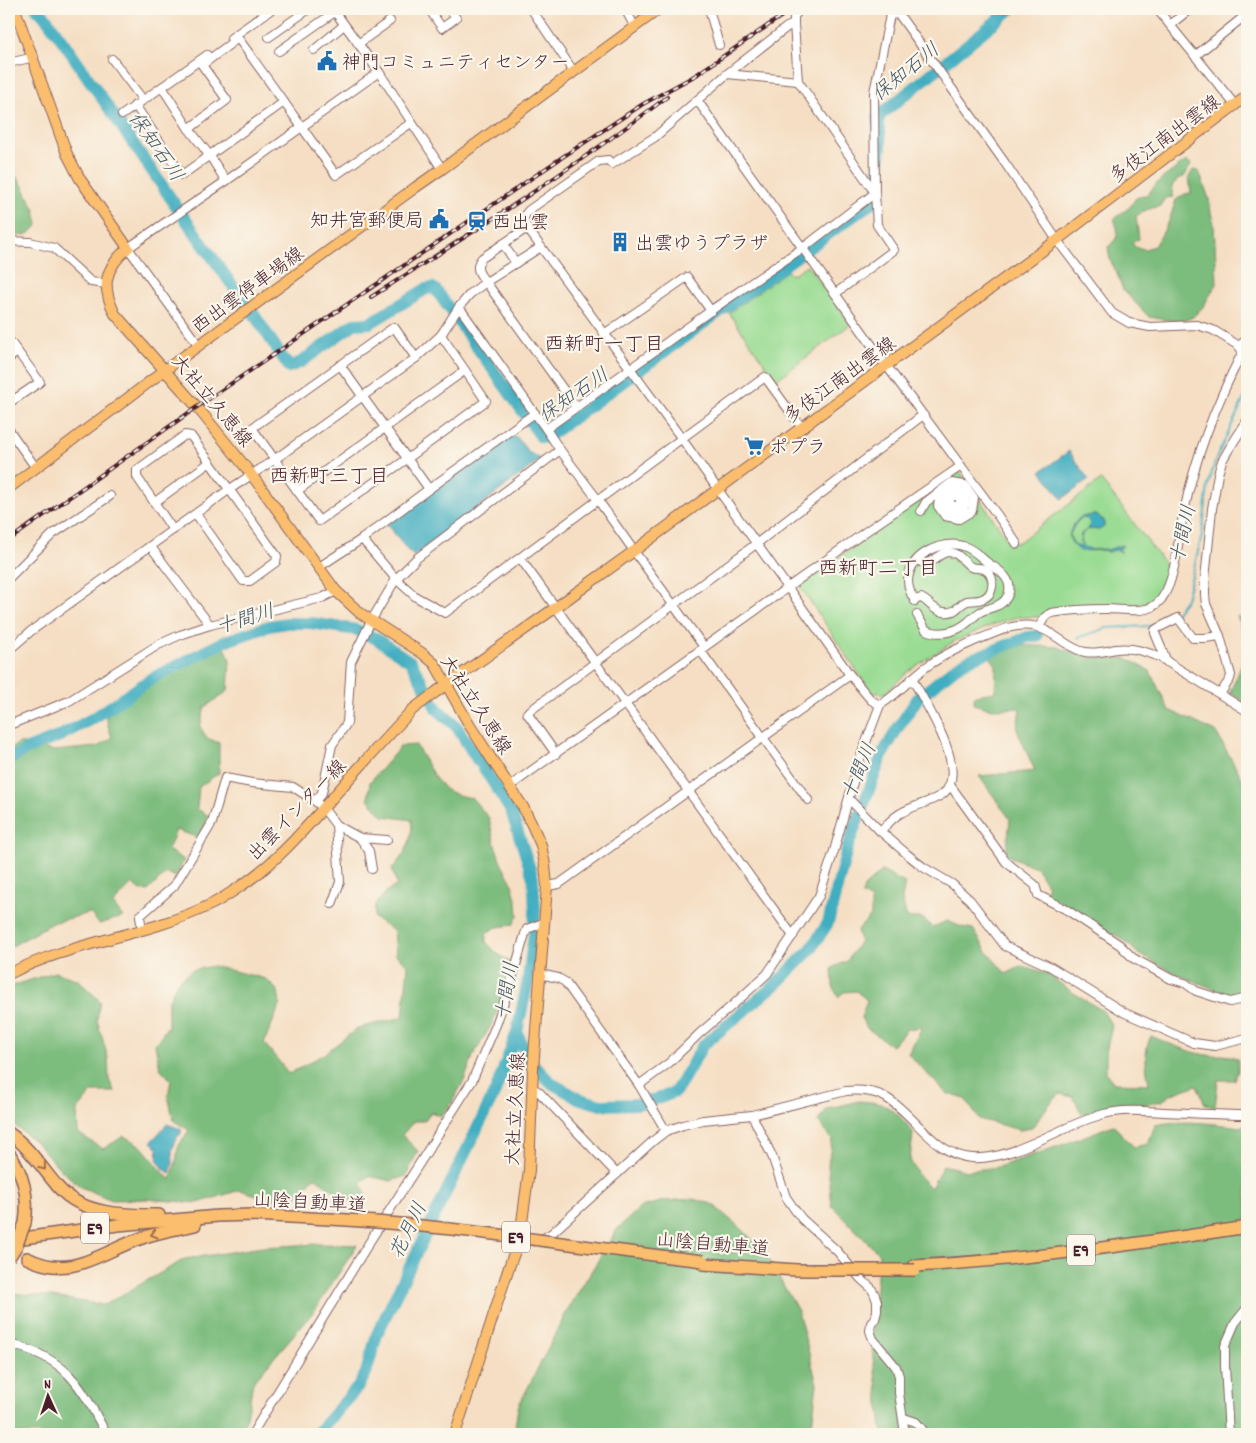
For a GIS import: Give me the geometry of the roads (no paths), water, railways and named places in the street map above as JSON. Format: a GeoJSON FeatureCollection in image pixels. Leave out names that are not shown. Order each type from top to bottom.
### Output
{"type":"FeatureCollection","features":[{"type":"Feature","properties":{"kind":"highway"},"geometry":{"type":"LineString","coordinates":[[9,1133],[33,1154],[60,1189],[76,1202],[96,1210],[126,1214],[218,1218]]}},
{"type":"Feature","properties":{"kind":"highway"},"geometry":{"type":"LineString","coordinates":[[9,1153],[15,1162],[24,1185],[27,1210],[25,1223],[16,1247],[9,1257]]}},
{"type":"Feature","properties":{"kind":"highway","name":"山陰自動車道"},"geometry":{"type":"LineString","coordinates":[[11,1240],[118,1225],[252,1215],[329,1221],[387,1222],[484,1232],[703,1263],[797,1268],[914,1268],[988,1266],[1247,1232]]}},
{"type":"Feature","properties":{"kind":"highway"},"geometry":{"type":"LineString","coordinates":[[27,1258],[48,1267],[70,1266],[86,1262],[158,1232],[218,1218]]}},
{"type":"Feature","properties":{"kind":"highway","name":"山陰自動車道"},"geometry":{"type":"LineString","coordinates":[[914,1268],[1072,1251],[1247,1227]]}},
{"type":"Feature","properties":{"kind":"main road"},"geometry":{"type":"LineString","coordinates":[[14,9],[34,57],[67,154],[80,180],[128,248],[117,257],[111,266],[106,284]]}},
{"type":"Feature","properties":{"kind":"main road"},"geometry":{"type":"LineString","coordinates":[[439,172],[659,9]]}},
{"type":"Feature","properties":{"kind":"main road","name":"多伎江南出雲線"},"geometry":{"type":"LineString","coordinates":[[447,684],[718,490],[1057,240],[1247,96]]}},
{"type":"Feature","properties":{"kind":"main road","name":"西出雲停車場線"},"geometry":{"type":"LineString","coordinates":[[9,488],[165,370],[439,172]]}},
{"type":"Feature","properties":{"kind":"main road","name":"大社立久恵線"},"geometry":{"type":"LineString","coordinates":[[106,284],[107,296],[115,314],[200,410],[251,474],[336,591],[371,621],[422,653],[435,664],[470,726],[523,807],[541,845],[547,886],[533,1069],[529,1170],[520,1237],[455,1434]]}},
{"type":"Feature","properties":{"kind":"main road","name":"出雲インター線"},"geometry":{"type":"LineString","coordinates":[[9,974],[60,952],[177,920],[214,904],[255,877],[281,854],[412,710],[447,684]]}},
{"type":"Feature","properties":{"kind":"street"},"geometry":{"type":"LineString","coordinates":[[9,11],[14,9]]}},
{"type":"Feature","properties":{"kind":"street"},"geometry":{"type":"LineString","coordinates":[[189,129],[227,100],[202,65],[272,9]]}},
{"type":"Feature","properties":{"kind":"street"},"geometry":{"type":"LineString","coordinates":[[269,36],[309,9]]}},
{"type":"Feature","properties":{"kind":"street"},"geometry":{"type":"LineString","coordinates":[[431,9],[442,28],[456,18],[449,9]]}},
{"type":"Feature","properties":{"kind":"street"},"geometry":{"type":"LineString","coordinates":[[625,9],[635,27]]}},
{"type":"Feature","properties":{"kind":"street"},"geometry":{"type":"LineString","coordinates":[[708,9],[719,45]]}},
{"type":"Feature","properties":{"kind":"street"},"geometry":{"type":"LineString","coordinates":[[802,9],[794,16],[787,27],[727,74],[656,137],[612,164],[608,160],[599,161],[529,210],[524,215],[523,221],[682,439],[850,675],[871,700],[880,705]]}},
{"type":"Feature","properties":{"kind":"street"},"geometry":{"type":"LineString","coordinates":[[1157,9],[1235,105]]}},
{"type":"Feature","properties":{"kind":"street"},"geometry":{"type":"LineString","coordinates":[[1170,25],[1190,9]]}},
{"type":"Feature","properties":{"kind":"street"},"geometry":{"type":"LineString","coordinates":[[279,51],[336,10],[344,25],[379,72],[439,172]]}},
{"type":"Feature","properties":{"kind":"street"},"geometry":{"type":"LineString","coordinates":[[535,10],[574,72]]}},
{"type":"Feature","properties":{"kind":"street"},"geometry":{"type":"LineString","coordinates":[[836,293],[894,250],[877,225],[874,92],[890,15],[900,10],[939,72],[1057,240],[1112,313],[1128,323],[1150,326],[1196,325],[1213,330],[1241,349],[1247,360]]}},
{"type":"Feature","properties":{"kind":"street"},"geometry":{"type":"LineString","coordinates":[[1195,56],[1247,14]]}},
{"type":"Feature","properties":{"kind":"street"},"geometry":{"type":"LineString","coordinates":[[794,16],[798,81],[875,193]]}},
{"type":"Feature","properties":{"kind":"street"},"geometry":{"type":"LineString","coordinates":[[358,44],[390,21]]}},
{"type":"Feature","properties":{"kind":"street"},"geometry":{"type":"LineString","coordinates":[[314,50],[344,25]]}},
{"type":"Feature","properties":{"kind":"street"},"geometry":{"type":"LineString","coordinates":[[122,115],[233,39],[238,38],[336,175],[411,123]]}},
{"type":"Feature","properties":{"kind":"street"},"geometry":{"type":"LineString","coordinates":[[9,64],[34,57]]}},
{"type":"Feature","properties":{"kind":"street"},"geometry":{"type":"LineString","coordinates":[[112,59],[143,100]]}},
{"type":"Feature","properties":{"kind":"street"},"geometry":{"type":"LineString","coordinates":[[199,346],[128,248],[379,72]]}},
{"type":"Feature","properties":{"kind":"street"},"geometry":{"type":"LineString","coordinates":[[727,74],[798,81]]}},
{"type":"Feature","properties":{"kind":"street"},"geometry":{"type":"LineString","coordinates":[[162,87],[226,181]]}},
{"type":"Feature","properties":{"kind":"street"},"geometry":{"type":"LineString","coordinates":[[697,100],[886,365],[1017,544]]}},
{"type":"Feature","properties":{"kind":"street"},"geometry":{"type":"LineString","coordinates":[[136,105],[182,175],[284,102]]}},
{"type":"Feature","properties":{"kind":"street"},"geometry":{"type":"LineString","coordinates":[[546,429],[711,310],[804,248],[875,193]]}},
{"type":"Feature","properties":{"kind":"street"},"geometry":{"type":"LineString","coordinates":[[527,228],[482,258],[478,263],[477,269],[576,407]]}},
{"type":"Feature","properties":{"kind":"street"},"geometry":{"type":"LineString","coordinates":[[9,241],[30,242],[54,248],[91,282],[106,284]]}},
{"type":"Feature","properties":{"kind":"street"},"geometry":{"type":"LineString","coordinates":[[503,244],[516,263]]}},
{"type":"Feature","properties":{"kind":"street"},"geometry":{"type":"LineString","coordinates":[[9,650],[31,631],[416,358],[441,335],[470,294],[541,247]]}},
{"type":"Feature","properties":{"kind":"street"},"geometry":{"type":"LineString","coordinates":[[604,334],[687,277],[711,310]]}},
{"type":"Feature","properties":{"kind":"street"},"geometry":{"type":"LineString","coordinates":[[459,307],[673,605],[763,738],[808,800]]}},
{"type":"Feature","properties":{"kind":"street"},"geometry":{"type":"LineString","coordinates":[[416,358],[394,327],[252,428],[319,521],[486,401],[441,335]]}},
{"type":"Feature","properties":{"kind":"street"},"geometry":{"type":"LineString","coordinates":[[9,340],[40,382],[9,404]]}},
{"type":"Feature","properties":{"kind":"street"},"geometry":{"type":"LineString","coordinates":[[1039,627],[1045,616],[1056,612],[1147,609],[1160,601],[1174,567],[1183,513],[1198,462],[1226,384],[1241,349],[1247,340]]}},
{"type":"Feature","properties":{"kind":"street"},"geometry":{"type":"LineString","coordinates":[[9,358],[18,352]]}},
{"type":"Feature","properties":{"kind":"street"},"geometry":{"type":"LineString","coordinates":[[340,365],[428,489]]}},
{"type":"Feature","properties":{"kind":"street"},"geometry":{"type":"LineString","coordinates":[[297,491],[464,371]]}},
{"type":"Feature","properties":{"kind":"street"},"geometry":{"type":"LineString","coordinates":[[362,539],[396,579],[416,597],[445,613],[765,377],[802,428]]}},
{"type":"Feature","properties":{"kind":"street"},"geometry":{"type":"LineString","coordinates":[[319,568],[362,539],[428,489],[535,413]]}},
{"type":"Feature","properties":{"kind":"street"},"geometry":{"type":"LineString","coordinates":[[556,754],[527,713],[756,544],[923,415]]}},
{"type":"Feature","properties":{"kind":"street"},"geometry":{"type":"LineString","coordinates":[[1220,694],[1231,675],[1220,636],[1205,595],[1212,509],[1222,461],[1247,421]]}},
{"type":"Feature","properties":{"kind":"street"},"geometry":{"type":"LineString","coordinates":[[9,430],[36,468]]}},
{"type":"Feature","properties":{"kind":"street"},"geometry":{"type":"LineString","coordinates":[[173,530],[137,478],[137,470],[185,436],[191,436],[277,556],[276,562],[250,581],[244,581],[196,514]]}},
{"type":"Feature","properties":{"kind":"street"},"geometry":{"type":"LineString","coordinates":[[315,800],[322,793],[332,745],[347,723],[351,662],[371,621],[396,579],[417,558],[560,450]]}},
{"type":"Feature","properties":{"kind":"street"},"geometry":{"type":"LineString","coordinates":[[155,502],[209,463]]}},
{"type":"Feature","properties":{"kind":"street"},"geometry":{"type":"LineString","coordinates":[[510,786],[960,466]]}},
{"type":"Feature","properties":{"kind":"street"},"geometry":{"type":"LineString","coordinates":[[945,488],[951,483],[955,503],[951,524]]}},
{"type":"Feature","properties":{"kind":"street"},"geometry":{"type":"LineString","coordinates":[[945,488],[955,503]]}},
{"type":"Feature","properties":{"kind":"street"},"geometry":{"type":"LineString","coordinates":[[945,488],[955,503]]}},
{"type":"Feature","properties":{"kind":"street"},"geometry":{"type":"LineString","coordinates":[[9,578],[53,534],[110,496]]}},
{"type":"Feature","properties":{"kind":"street"},"geometry":{"type":"LineString","coordinates":[[921,511],[924,504],[955,503]]}},
{"type":"Feature","properties":{"kind":"street"},"geometry":{"type":"LineString","coordinates":[[917,615],[926,630],[938,633],[949,632],[962,626],[982,611],[1003,602],[1009,594],[1009,584],[1004,574],[970,548],[957,544],[946,544],[924,554],[912,568],[908,579],[910,592],[915,601],[921,598],[936,610],[951,612],[967,601],[980,600],[986,597],[992,586],[992,580],[987,571],[970,566],[955,553],[947,552],[941,554],[928,563],[919,561]]}},
{"type":"Feature","properties":{"kind":"street"},"geometry":{"type":"LineString","coordinates":[[151,547],[210,625]]}},
{"type":"Feature","properties":{"kind":"street"},"geometry":{"type":"LineString","coordinates":[[520,558],[687,792],[793,936]]}},
{"type":"Feature","properties":{"kind":"street"},"geometry":{"type":"LineString","coordinates":[[9,724],[69,701],[158,645],[180,635],[210,625],[322,598],[336,591]]}},
{"type":"Feature","properties":{"kind":"street"},"geometry":{"type":"LineString","coordinates":[[1167,662],[1155,633],[1158,628],[1178,618],[1194,638],[1220,636]]}},
{"type":"Feature","properties":{"kind":"street"},"geometry":{"type":"LineString","coordinates":[[639,1085],[669,1063],[767,974],[819,896],[834,851],[859,761],[880,705],[942,656],[999,631],[1026,624],[1039,627],[1081,651],[1094,653],[1123,648],[1138,649],[1153,654],[1247,711]]}},
{"type":"Feature","properties":{"kind":"street"},"geometry":{"type":"LineString","coordinates":[[547,886],[559,884],[850,675]]}},
{"type":"Feature","properties":{"kind":"street"},"geometry":{"type":"LineString","coordinates":[[880,831],[901,813],[933,800],[944,793],[950,785],[952,766],[949,752],[912,678]]}},
{"type":"Feature","properties":{"kind":"street"},"geometry":{"type":"LineString","coordinates":[[142,930],[140,916],[174,886],[212,823],[224,778],[293,787],[315,800],[336,824],[360,838],[369,851],[372,868]]}},
{"type":"Feature","properties":{"kind":"street"},"geometry":{"type":"LineString","coordinates":[[950,785],[1006,862],[1035,885],[1038,895],[1067,910],[1120,945],[1133,958],[1171,979],[1230,1002],[1247,998]]}},
{"type":"Feature","properties":{"kind":"street"},"geometry":{"type":"LineString","coordinates":[[849,799],[880,831],[923,867],[952,884],[970,900],[1006,946],[1051,967],[1125,1013],[1194,1043],[1215,1046],[1247,1038]]}},
{"type":"Feature","properties":{"kind":"street"},"geometry":{"type":"LineString","coordinates":[[332,904],[340,882],[336,824]]}},
{"type":"Feature","properties":{"kind":"street"},"geometry":{"type":"LineString","coordinates":[[360,838],[387,840]]}},
{"type":"Feature","properties":{"kind":"street"},"geometry":{"type":"LineString","coordinates":[[252,1434],[372,1238],[472,1081],[496,1025],[527,929],[543,923]]}},
{"type":"Feature","properties":{"kind":"street"},"geometry":{"type":"LineString","coordinates":[[540,974],[558,978],[565,982],[639,1085],[666,1132]]}},
{"type":"Feature","properties":{"kind":"street"},"geometry":{"type":"LineString","coordinates":[[532,1087],[539,1092],[617,1174]]}},
{"type":"Feature","properties":{"kind":"street"},"geometry":{"type":"LineString","coordinates":[[520,1237],[544,1238],[552,1233],[666,1132],[703,1120],[752,1114],[840,1092],[859,1090],[883,1096],[900,1108],[935,1141],[948,1150],[972,1158],[992,1157],[1002,1154],[1091,1118],[1121,1111],[1247,1115]]}},
{"type":"Feature","properties":{"kind":"street"},"geometry":{"type":"LineString","coordinates":[[752,1114],[772,1156],[786,1197],[802,1219],[848,1262],[874,1293],[877,1301],[877,1311],[871,1323],[870,1331],[873,1339],[896,1367],[899,1376],[899,1393],[905,1434]]}},
{"type":"Feature","properties":{"kind":"street"},"geometry":{"type":"LineString","coordinates":[[1229,1434],[1224,1366],[1225,1346],[1235,1323],[1247,1308]]}},
{"type":"Feature","properties":{"kind":"street"},"geometry":{"type":"LineString","coordinates":[[9,1344],[26,1348],[45,1356],[60,1366],[82,1391],[106,1434]]}},
{"type":"Feature","properties":{"kind":"street"},"geometry":{"type":"LineString","coordinates":[[904,1418],[916,1422],[926,1434]]}},
{"type":"Feature","properties":{"kind":"water"},"geometry":{"type":"Polygon","coordinates":[[[509,436],[517,437],[528,452],[541,459],[414,556],[408,551],[387,524],[509,436]]]}},
{"type":"Feature","properties":{"kind":"water"},"geometry":{"type":"Polygon","coordinates":[[[1069,451],[1089,480],[1062,499],[1041,471],[1069,451]]]}},
{"type":"Feature","properties":{"kind":"water"},"geometry":{"type":"Polygon","coordinates":[[[1096,515],[1104,520],[1104,527],[1099,530],[1089,529],[1084,532],[1090,524],[1088,519],[1083,518],[1075,525],[1070,535],[1074,524],[1079,518],[1096,515]]]}},
{"type":"Feature","properties":{"kind":"water"},"geometry":{"type":"Polygon","coordinates":[[[1082,533],[1081,542],[1083,546],[1092,550],[1105,549],[1107,550],[1122,545],[1118,549],[1122,552],[1116,550],[1107,552],[1104,550],[1081,551],[1074,546],[1070,535],[1073,542],[1080,547],[1082,546],[1080,542],[1082,533]]]}},
{"type":"Feature","properties":{"kind":"water"},"geometry":{"type":"Polygon","coordinates":[[[167,1124],[181,1129],[181,1134],[177,1137],[172,1151],[173,1163],[170,1173],[164,1169],[157,1159],[158,1149],[151,1142],[167,1124]]]}},
{"type":"Feature","properties":{"kind":"waterway","name":"保知石川"},"geometry":{"type":"LineString","coordinates":[[37,9],[44,15],[64,43],[247,306]]}},
{"type":"Feature","properties":{"kind":"waterway","name":"保知石川"},"geometry":{"type":"LineString","coordinates":[[253,313],[289,367],[301,362],[354,324],[370,323],[426,289],[433,288],[541,437],[546,438],[877,199],[881,142],[878,117],[1011,9]]}},
{"type":"Feature","properties":{"kind":"waterway","name":"十間川"},"geometry":{"type":"LineString","coordinates":[[1172,617],[1186,599],[1202,535],[1208,486],[1216,459],[1247,392]]}},
{"type":"Feature","properties":{"kind":"waterway","name":"十間川"},"geometry":{"type":"LineString","coordinates":[[1077,638],[1107,628],[1150,626],[1166,620]]}},
{"type":"Feature","properties":{"kind":"waterway","name":"十間川"},"geometry":{"type":"LineString","coordinates":[[9,760],[27,749],[60,736],[97,716],[151,679],[221,643],[269,626],[286,623],[311,623],[357,630],[375,638],[411,662],[437,709],[457,727],[511,811],[533,878],[535,911],[527,985],[517,1032],[495,1092],[377,1334],[366,1373],[358,1387],[316,1434]]}},
{"type":"Feature","properties":{"kind":"waterway","name":"十間川"},"geometry":{"type":"LineString","coordinates":[[517,1032],[528,1059],[551,1083],[580,1099],[601,1105],[639,1104],[675,1092],[703,1045],[775,985],[811,949],[828,923],[847,849],[882,755],[918,698],[955,668],[971,659],[1028,637],[1037,636]]}},
{"type":"Feature","properties":{"kind":"railway"},"geometry":{"type":"LineString","coordinates":[[693,77],[792,9]]}},
{"type":"Feature","properties":{"kind":"railway"},"geometry":{"type":"LineString","coordinates":[[9,540],[197,407],[564,156],[643,104],[698,74]]}},
{"type":"Feature","properties":{"kind":"railway"},"geometry":{"type":"LineString","coordinates":[[371,297],[484,225],[667,97]]}},
{"type":"Feature","properties":{"kind":"place","name":"神門コミュニティセンター"},"geometry":{"type":"Point","coordinates":[327,61]}},
{"type":"Feature","properties":{"kind":"place","name":"知井宮郵便局"},"geometry":{"type":"Point","coordinates":[439,219]}},
{"type":"Feature","properties":{"kind":"place","name":"西出雲"},"geometry":{"type":"Point","coordinates":[477,221]}},
{"type":"Feature","properties":{"kind":"place","name":"出雲ゆうプラザ"},"geometry":{"type":"Point","coordinates":[620,242]}},
{"type":"Feature","properties":{"kind":"place","name":"ポプラ"},"geometry":{"type":"Point","coordinates":[754,446]}},
{"type":"Feature","properties":{"kind":"district","name":"西新町一丁目"},"geometry":{"type":"Point","coordinates":[604,343]}},
{"type":"Feature","properties":{"kind":"district","name":"西新町三丁目"},"geometry":{"type":"Point","coordinates":[329,475]}},
{"type":"Feature","properties":{"kind":"district","name":"西新町二丁目"},"geometry":{"type":"Point","coordinates":[878,567]}},
{"type":"Feature","properties":{"kind":"water label","name":"花月川"},"geometry":{"type":"Point","coordinates":[407,1230]}}]}
